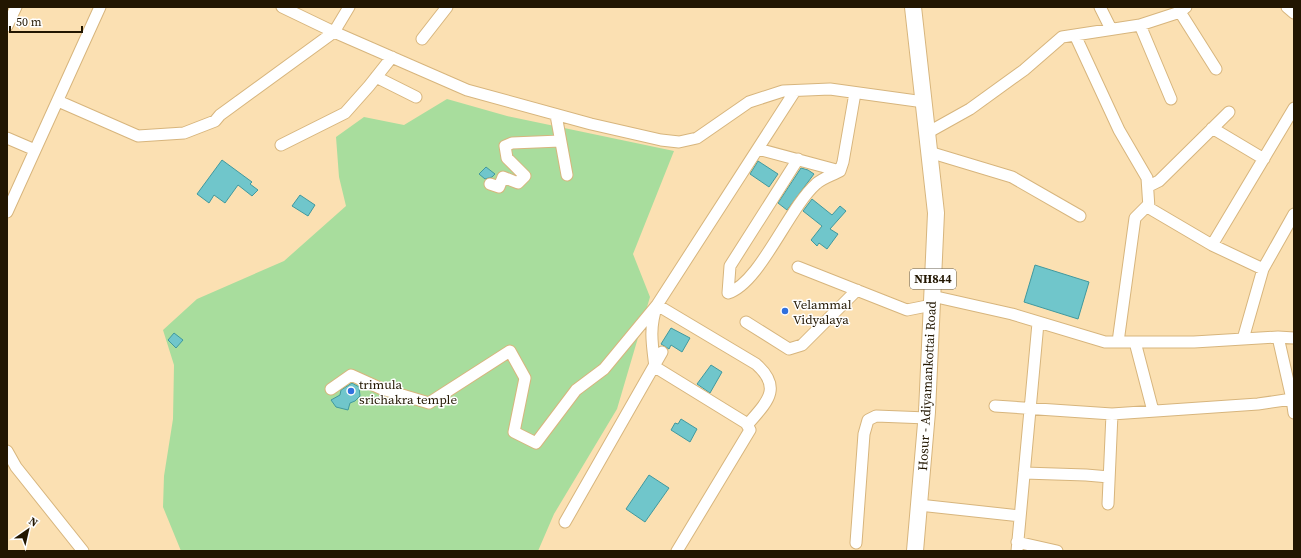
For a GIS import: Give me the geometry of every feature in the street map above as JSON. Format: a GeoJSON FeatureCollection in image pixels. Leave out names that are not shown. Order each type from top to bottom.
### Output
{"type":"FeatureCollection","features":[{"type":"Feature","properties":{"kind":"highway","name":"Hosur - Adiyamankottai Road"},"geometry":{"type":"LineString","coordinates":[[913,7],[936,213],[927,418],[916,551]]}},
{"type":"Feature","properties":{"kind":"street"},"geometry":{"type":"LineString","coordinates":[[7,26],[16,7]]}},
{"type":"Feature","properties":{"kind":"street"},"geometry":{"type":"LineString","coordinates":[[7,212],[100,7]]}},
{"type":"Feature","properties":{"kind":"street"},"geometry":{"type":"LineString","coordinates":[[282,7],[334,32],[467,90],[556,115],[661,140],[679,142],[689,141],[707,133],[749,102],[783,92],[830,89],[924,102]]}},
{"type":"Feature","properties":{"kind":"street"},"geometry":{"type":"LineString","coordinates":[[58,101],[138,136],[184,133],[215,121],[220,115],[334,32],[349,7]]}},
{"type":"Feature","properties":{"kind":"street"},"geometry":{"type":"LineString","coordinates":[[422,39],[446,7]]}},
{"type":"Feature","properties":{"kind":"street"},"geometry":{"type":"LineString","coordinates":[[1100,7],[1111,29]]}},
{"type":"Feature","properties":{"kind":"street"},"geometry":{"type":"LineString","coordinates":[[1287,7],[1294,13]]}},
{"type":"Feature","properties":{"kind":"street"},"geometry":{"type":"LineString","coordinates":[[927,133],[970,109],[1024,70],[1062,37],[1140,25],[1183,10],[1216,70]]}},
{"type":"Feature","properties":{"kind":"street"},"geometry":{"type":"LineString","coordinates":[[1140,25],[1170,99]]}},
{"type":"Feature","properties":{"kind":"street"},"geometry":{"type":"LineString","coordinates":[[1075,35],[1119,130],[1147,178],[1149,186],[1148,206],[1135,218],[1118,342]]}},
{"type":"Feature","properties":{"kind":"street"},"geometry":{"type":"LineString","coordinates":[[281,145],[345,113],[392,57]]}},
{"type":"Feature","properties":{"kind":"street"},"geometry":{"type":"LineString","coordinates":[[376,77],[416,97]]}},
{"type":"Feature","properties":{"kind":"street"},"geometry":{"type":"LineString","coordinates":[[331,389],[351,375],[382,389],[429,403],[510,351],[524,378],[514,432],[536,443],[576,390],[604,369],[657,305],[795,91]]}},
{"type":"Feature","properties":{"kind":"street"},"geometry":{"type":"LineString","coordinates":[[798,159],[730,266],[728,293],[736,291],[756,270],[795,208],[816,183],[840,171],[844,162],[855,93]]}},
{"type":"Feature","properties":{"kind":"street"},"geometry":{"type":"LineString","coordinates":[[1212,245],[1294,108]]}},
{"type":"Feature","properties":{"kind":"street"},"geometry":{"type":"LineString","coordinates":[[1149,186],[1159,181],[1229,112]]}},
{"type":"Feature","properties":{"kind":"street"},"geometry":{"type":"LineString","coordinates":[[556,115],[567,175]]}},
{"type":"Feature","properties":{"kind":"street"},"geometry":{"type":"LineString","coordinates":[[1212,128],[1264,159]]}},
{"type":"Feature","properties":{"kind":"street"},"geometry":{"type":"LineString","coordinates":[[7,138],[35,150]]}},
{"type":"Feature","properties":{"kind":"street"},"geometry":{"type":"LineString","coordinates":[[490,184],[499,187],[503,177],[518,183],[526,176],[508,158],[505,146],[512,142],[560,141]]}},
{"type":"Feature","properties":{"kind":"street"},"geometry":{"type":"LineString","coordinates":[[758,148],[840,171]]}},
{"type":"Feature","properties":{"kind":"street"},"geometry":{"type":"LineString","coordinates":[[929,152],[1012,177],[1080,216]]}},
{"type":"Feature","properties":{"kind":"street"},"geometry":{"type":"LineString","coordinates":[[1148,206],[1157,214],[1212,245],[1263,269]]}},
{"type":"Feature","properties":{"kind":"street"},"geometry":{"type":"LineString","coordinates":[[1243,339],[1263,269],[1294,214]]}},
{"type":"Feature","properties":{"kind":"street"},"geometry":{"type":"LineString","coordinates":[[798,267],[907,310],[932,301],[1012,314],[1105,342],[1194,342],[1278,336],[1294,338]]}},
{"type":"Feature","properties":{"kind":"street"},"geometry":{"type":"LineString","coordinates":[[746,322],[789,349],[802,345],[857,290]]}},
{"type":"Feature","properties":{"kind":"street"},"geometry":{"type":"LineString","coordinates":[[657,305],[756,364],[767,374],[771,382],[769,394],[762,408],[748,424]]}},
{"type":"Feature","properties":{"kind":"street"},"geometry":{"type":"LineString","coordinates":[[655,367],[650,331],[657,305]]}},
{"type":"Feature","properties":{"kind":"street"},"geometry":{"type":"LineString","coordinates":[[1038,323],[1017,547],[1057,551]]}},
{"type":"Feature","properties":{"kind":"street"},"geometry":{"type":"LineString","coordinates":[[1278,336],[1294,413]]}},
{"type":"Feature","properties":{"kind":"street"},"geometry":{"type":"LineString","coordinates":[[1135,342],[1153,411]]}},
{"type":"Feature","properties":{"kind":"street"},"geometry":{"type":"LineString","coordinates":[[565,522],[655,367],[662,352]]}},
{"type":"Feature","properties":{"kind":"street"},"geometry":{"type":"LineString","coordinates":[[655,367],[748,424],[750,432],[677,551]]}},
{"type":"Feature","properties":{"kind":"street"},"geometry":{"type":"LineString","coordinates":[[995,406],[1112,414],[1258,404],[1292,399]]}},
{"type":"Feature","properties":{"kind":"street"},"geometry":{"type":"LineString","coordinates":[[1108,504],[1112,414]]}},
{"type":"Feature","properties":{"kind":"street"},"geometry":{"type":"LineString","coordinates":[[856,543],[864,434],[868,420],[876,416],[927,418]]}},
{"type":"Feature","properties":{"kind":"street"},"geometry":{"type":"LineString","coordinates":[[7,451],[16,467],[83,551]]}},
{"type":"Feature","properties":{"kind":"street"},"geometry":{"type":"LineString","coordinates":[[1024,473],[1086,474],[1109,477]]}},
{"type":"Feature","properties":{"kind":"street"},"geometry":{"type":"LineString","coordinates":[[919,505],[1020,516]]}},
{"type":"Feature","properties":{"kind":"green space"},"geometry":{"type":"Polygon","coordinates":[[[447,99],[507,116],[674,151],[633,254],[650,297],[617,409],[554,514],[538,551],[181,551],[163,507],[164,476],[173,419],[174,365],[163,330],[197,299],[284,261],[346,206],[339,177],[336,137],[364,117],[404,125],[447,99]]]}},
{"type":"Feature","properties":{"kind":"building"},"geometry":{"type":"Polygon","coordinates":[[[222,160],[252,182],[250,184],[258,190],[252,196],[238,185],[225,203],[214,195],[209,203],[197,194],[222,160]]]}},
{"type":"Feature","properties":{"kind":"building"},"geometry":{"type":"Polygon","coordinates":[[[758,161],[778,174],[769,187],[750,174],[758,161]]]}},
{"type":"Feature","properties":{"kind":"building"},"geometry":{"type":"Polygon","coordinates":[[[486,167],[495,174],[492,177],[485,179],[479,174],[486,167]]]}},
{"type":"Feature","properties":{"kind":"building"},"geometry":{"type":"Polygon","coordinates":[[[801,168],[814,174],[787,210],[778,203],[801,168]]]}},
{"type":"Feature","properties":{"kind":"building"},"geometry":{"type":"Polygon","coordinates":[[[300,195],[315,205],[308,216],[292,206],[300,195]]]}},
{"type":"Feature","properties":{"kind":"building"},"geometry":{"type":"Polygon","coordinates":[[[812,199],[832,215],[840,206],[846,211],[830,229],[838,234],[827,249],[819,243],[817,246],[811,240],[822,226],[803,211],[812,199]]]}},
{"type":"Feature","properties":{"kind":"building"},"geometry":{"type":"Polygon","coordinates":[[[1035,265],[1089,282],[1078,319],[1024,302],[1035,265]]]}},
{"type":"Feature","properties":{"kind":"building"},"geometry":{"type":"Polygon","coordinates":[[[671,328],[690,338],[682,352],[671,345],[669,349],[661,344],[671,328]]]}},
{"type":"Feature","properties":{"kind":"building"},"geometry":{"type":"Polygon","coordinates":[[[174,333],[183,340],[176,348],[168,340],[174,333]]]}},
{"type":"Feature","properties":{"kind":"building"},"geometry":{"type":"Polygon","coordinates":[[[711,365],[722,372],[710,393],[697,384],[711,365]]]}},
{"type":"Feature","properties":{"kind":"building"},"geometry":{"type":"Polygon","coordinates":[[[352,383],[359,387],[360,396],[355,401],[350,403],[348,410],[336,407],[331,400],[340,395],[341,390],[352,383]]]}},
{"type":"Feature","properties":{"kind":"building"},"geometry":{"type":"Polygon","coordinates":[[[681,419],[697,429],[690,442],[671,430],[675,423],[678,424],[681,419]]]}},
{"type":"Feature","properties":{"kind":"building"},"geometry":{"type":"Polygon","coordinates":[[[649,475],[669,488],[645,522],[626,509],[649,475]]]}},
{"type":"Feature","properties":{"kind":"place","name":"Velammal Vidyalaya"},"geometry":{"type":"Point","coordinates":[785,311]}},
{"type":"Feature","properties":{"kind":"place","name":"trimula srichakra temple"},"geometry":{"type":"Point","coordinates":[351,391]}}]}
